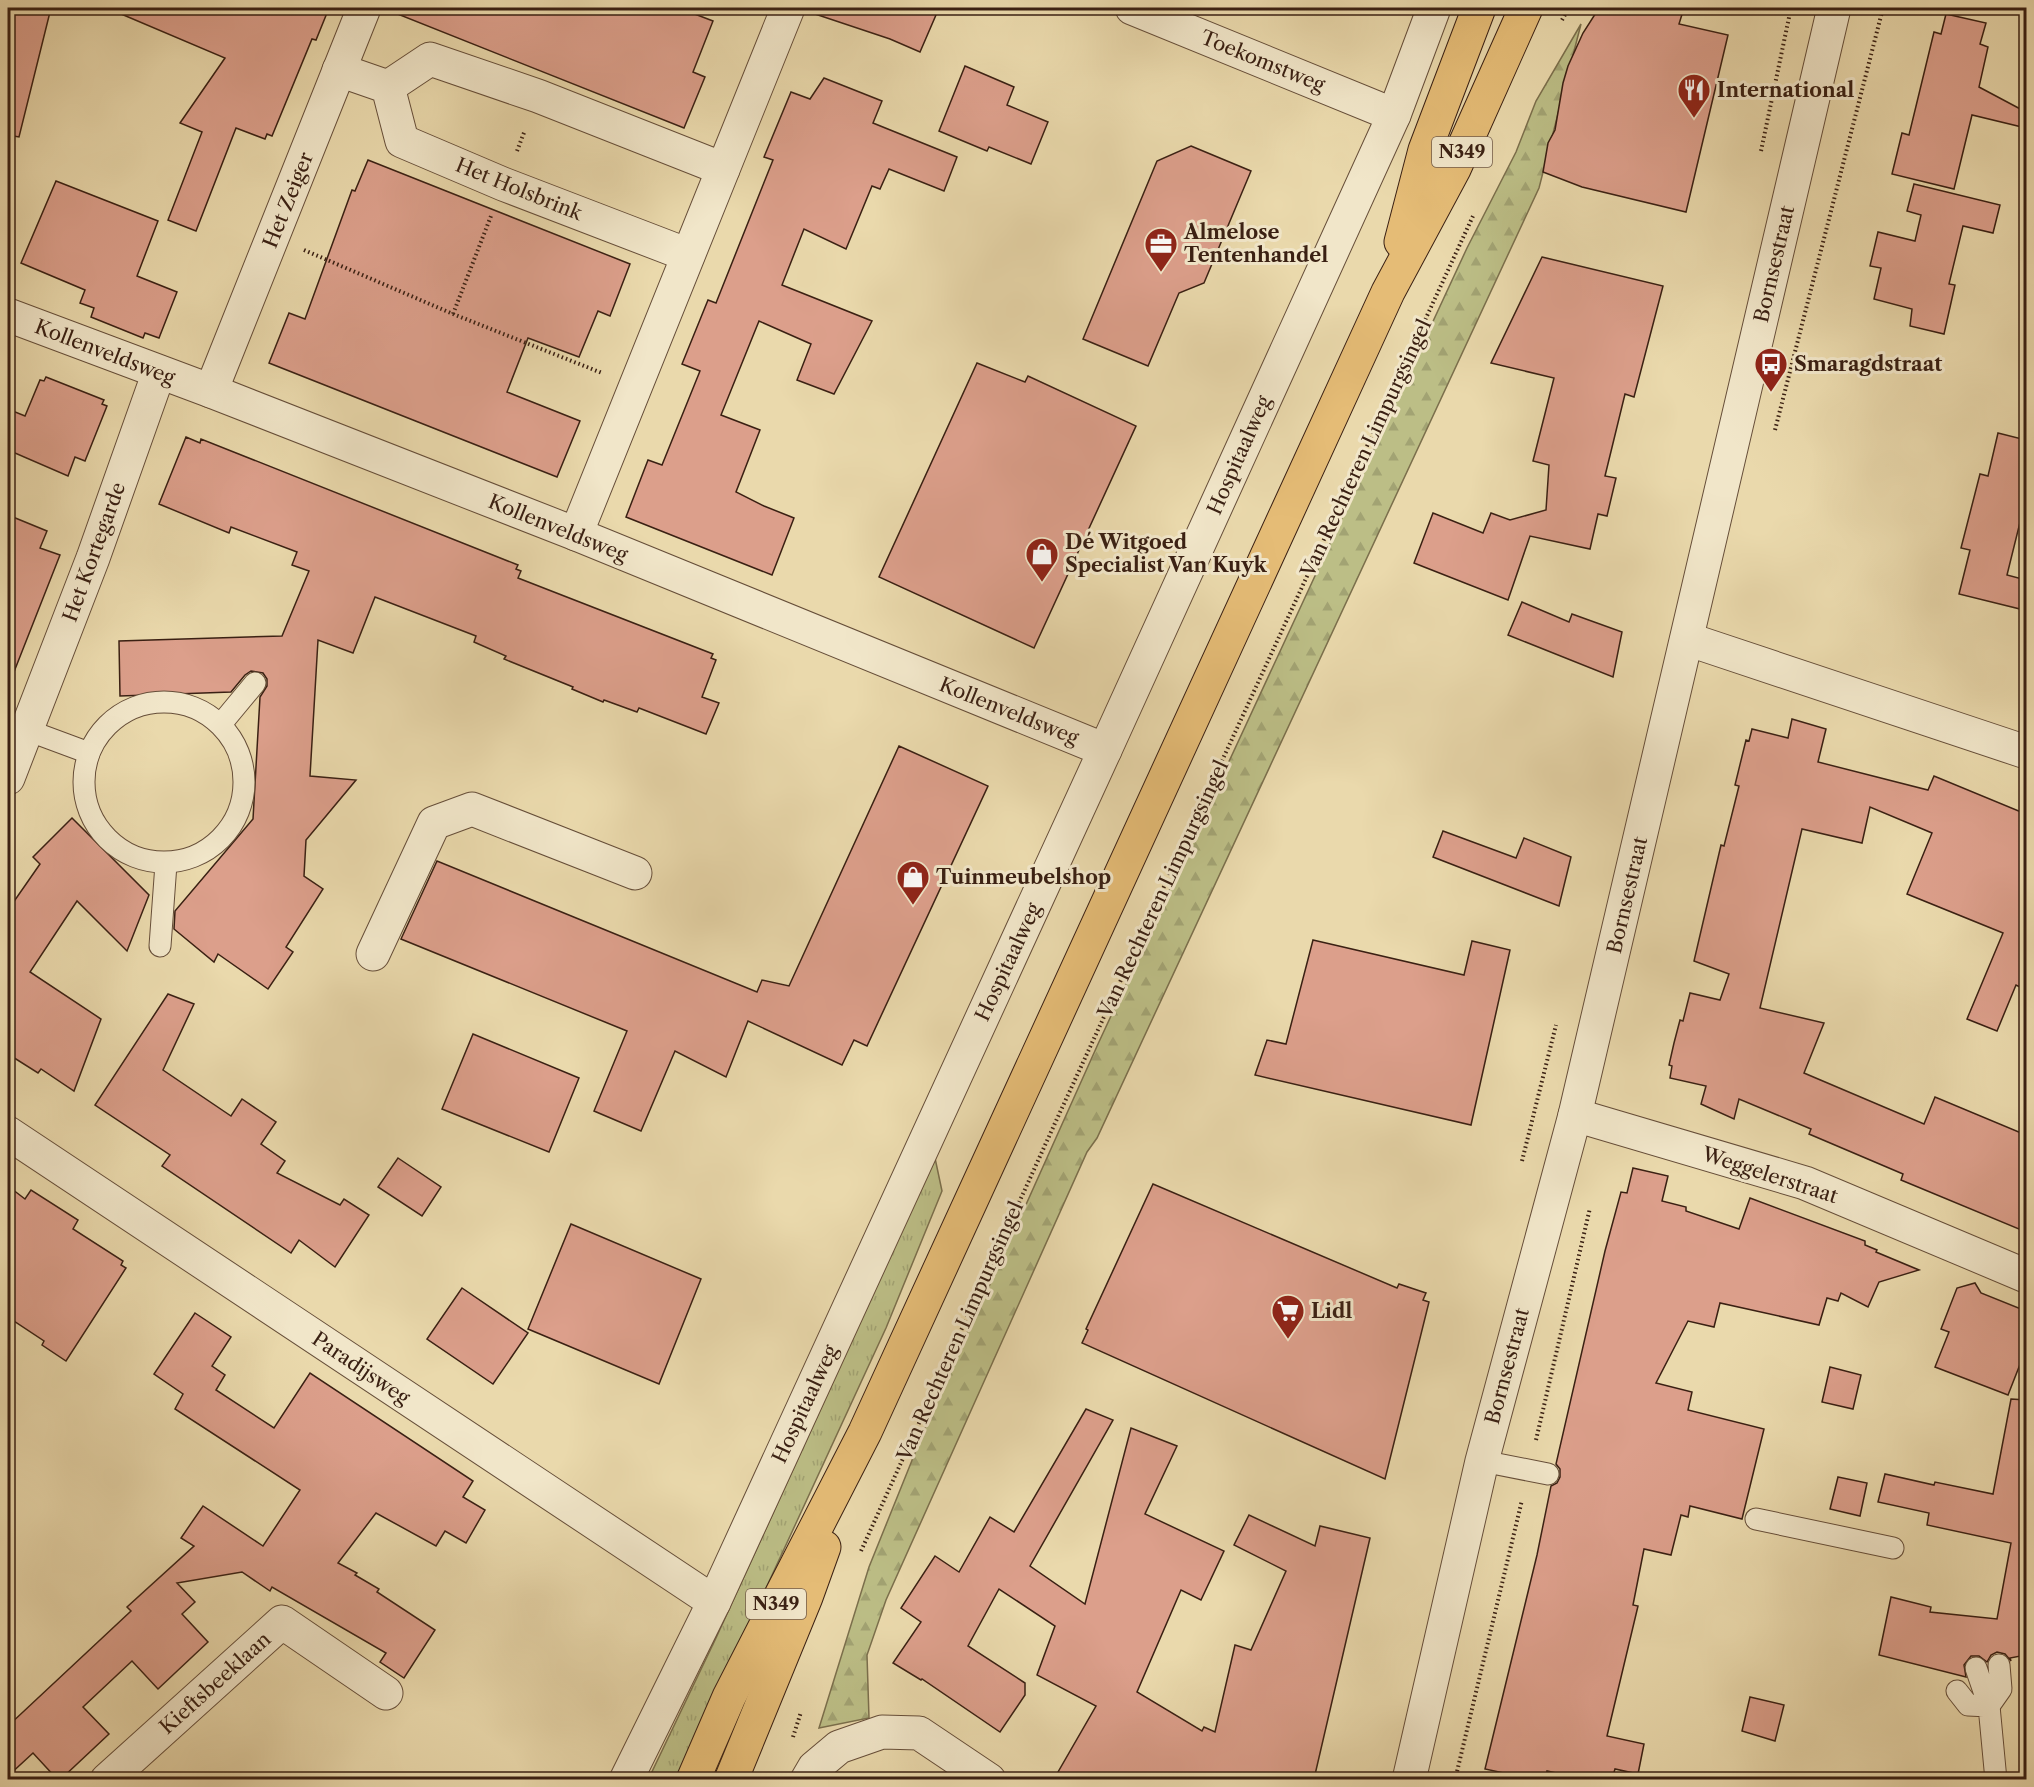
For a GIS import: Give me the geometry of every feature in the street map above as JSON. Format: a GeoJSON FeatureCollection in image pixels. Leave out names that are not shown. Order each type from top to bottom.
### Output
{"type":"FeatureCollection","features":[{"type":"Feature","properties":{"kind":"main road","name":"N349"},"geometry":{"type":"LineString","coordinates":[[1388,292],[1425,150],[1479,8]]}},
{"type":"Feature","properties":{"kind":"main road","name":"N349"},"geometry":{"type":"LineString","coordinates":[[693,1779],[739,1677],[865,1432],[1388,292],[1454,169],[1526,8]]}},
{"type":"Feature","properties":{"kind":"main road","name":"N349"},"geometry":{"type":"LineString","coordinates":[[731,1779],[807,1597],[865,1432]]}},
{"type":"Feature","properties":{"kind":"street","name":"Het Zeiger"},"geometry":{"type":"LineString","coordinates":[[211,392],[364,8]]}},
{"type":"Feature","properties":{"kind":"street"},"geometry":{"type":"LineString","coordinates":[[576,534],[788,8]]}},
{"type":"Feature","properties":{"kind":"street","name":"Toekomstweg"},"geometry":{"type":"LineString","coordinates":[[1132,8],[1394,115]]}},
{"type":"Feature","properties":{"kind":"street","name":"Hospitaalweg"},"geometry":{"type":"LineString","coordinates":[[626,1779],[714,1602],[1105,750],[1394,115],[1434,8]]}},
{"type":"Feature","properties":{"kind":"street","name":"Bornsestraat"},"geometry":{"type":"LineString","coordinates":[[1409,1779],[1482,1461],[1575,1115],[1834,8]]}},
{"type":"Feature","properties":{"kind":"street"},"geometry":{"type":"LineString","coordinates":[[339,70],[388,87],[430,59],[538,96],[723,169]]}},
{"type":"Feature","properties":{"kind":"street","name":"Het Holsbrink"},"geometry":{"type":"LineString","coordinates":[[388,87],[402,141],[503,184],[688,255]]}},
{"type":"Feature","properties":{"kind":"street","name":"Kollenveldsweg"},"geometry":{"type":"LineString","coordinates":[[8,315],[576,534],[1105,750]]}},
{"type":"Feature","properties":{"kind":"street","name":"Het Kortegarde"},"geometry":{"type":"LineString","coordinates":[[8,778],[93,558],[159,372]]}},
{"type":"Feature","properties":{"kind":"street"},"geometry":{"type":"LineString","coordinates":[[1687,639],[2026,752]]}},
{"type":"Feature","properties":{"kind":"street"},"geometry":{"type":"LineString","coordinates":[[373,954],[434,823],[472,809],[635,873]]}},
{"type":"Feature","properties":{"kind":"street","name":"Weggelerstraat"},"geometry":{"type":"LineString","coordinates":[[1575,1115],[1805,1183],[2026,1276]]}},
{"type":"Feature","properties":{"kind":"street","name":"Paradijsweg"},"geometry":{"type":"LineString","coordinates":[[8,1134],[714,1602]]}},
{"type":"Feature","properties":{"kind":"street","name":"Kieftsbeeklaan"},"geometry":{"type":"LineString","coordinates":[[107,1779],[282,1622],[386,1693]]}},
{"type":"Feature","properties":{"kind":"street"},"geometry":{"type":"LineString","coordinates":[[807,1779],[814,1768],[839,1747],[882,1732],[919,1733],[989,1779]]}},
{"type":"Feature","properties":{"kind":"lane"},"geometry":{"type":"LineString","coordinates":[[221,724],[255,683]]}},
{"type":"Feature","properties":{"kind":"lane"},"geometry":{"type":"LineString","coordinates":[[162,701],[194,707],[221,724],[241,756],[245,794],[231,829],[203,855],[166,864],[128,856],[98,829],[83,792],[88,753],[105,726],[132,708],[162,701]]}},
{"type":"Feature","properties":{"kind":"lane"},"geometry":{"type":"LineString","coordinates":[[27,730],[88,753]]}},
{"type":"Feature","properties":{"kind":"lane"},"geometry":{"type":"LineString","coordinates":[[160,946],[166,864]]}},
{"type":"Feature","properties":{"kind":"lane"},"geometry":{"type":"LineString","coordinates":[[1482,1461],[1548,1474]]}},
{"type":"Feature","properties":{"kind":"lane"},"geometry":{"type":"LineString","coordinates":[[1756,1519],[1893,1548]]}},
{"type":"Feature","properties":{"kind":"lane"},"geometry":{"type":"LineString","coordinates":[[1989,1706],[2001,1689],[1999,1665]]}},
{"type":"Feature","properties":{"kind":"lane"},"geometry":{"type":"LineString","coordinates":[[1976,1668],[1989,1706],[1996,1779]]}},
{"type":"Feature","properties":{"kind":"lane"},"geometry":{"type":"LineString","coordinates":[[1957,1691],[1968,1705],[1989,1706]]}},
{"type":"Feature","properties":{"kind":"path"},"geometry":{"type":"LineString","coordinates":[[1562,20],[1569,8]]}},
{"type":"Feature","properties":{"kind":"path","name":"Van Rechteren Limpurgsingel"},"geometry":{"type":"LineString","coordinates":[[861,1551],[1474,213]]}},
{"type":"Feature","properties":{"kind":"path"},"geometry":{"type":"LineString","coordinates":[[273,237],[453,314],[635,387]]}},
{"type":"Feature","properties":{"kind":"path"},"geometry":{"type":"LineString","coordinates":[[792,1741],[802,1708]]}},
{"type":"Feature","properties":{"kind":"green space"},"geometry":{"type":"Polygon","coordinates":[[[1581,24],[1539,188],[1097,1138],[1087,1152],[886,1600],[867,1655],[869,1718],[819,1728],[869,1567],[944,1381],[1467,248],[1516,152],[1536,101],[1581,24]]]}},
{"type":"Feature","properties":{"kind":"green space"},"geometry":{"type":"Polygon","coordinates":[[[935,1158],[942,1191],[886,1328],[678,1779],[648,1780],[716,1638],[935,1158]]]}},
{"type":"Feature","properties":{"kind":"building"},"geometry":{"type":"Polygon","coordinates":[[[8,8],[51,8],[19,137],[8,135],[8,8]]]}},
{"type":"Feature","properties":{"kind":"building"},"geometry":{"type":"Polygon","coordinates":[[[107,8],[329,8],[316,40],[312,39],[272,136],[267,134],[265,139],[236,128],[196,231],[168,220],[202,132],[180,123],[225,58],[107,8]]]}},
{"type":"Feature","properties":{"kind":"building"},"geometry":{"type":"Polygon","coordinates":[[[385,8],[679,8],[713,21],[693,72],[705,77],[684,128],[385,8]]]}},
{"type":"Feature","properties":{"kind":"building"},"geometry":{"type":"Polygon","coordinates":[[[813,8],[939,8],[920,52],[890,39],[812,13],[813,8]]]}},
{"type":"Feature","properties":{"kind":"building"},"geometry":{"type":"Polygon","coordinates":[[[1599,8],[1684,8],[1679,24],[1728,35],[1686,212],[1582,187],[1543,172],[1548,143],[1555,130],[1568,66],[1583,33],[1599,8]]]}},
{"type":"Feature","properties":{"kind":"building"},"geometry":{"type":"Polygon","coordinates":[[[1946,14],[1986,23],[1980,44],[1988,47],[1979,87],[2026,112],[2026,128],[1972,115],[1954,189],[1892,174],[1902,133],[1909,135],[1934,32],[1941,34],[1946,14]]]}},
{"type":"Feature","properties":{"kind":"building"},"geometry":{"type":"Polygon","coordinates":[[[965,66],[1014,87],[1007,105],[1048,122],[1031,164],[989,147],[987,151],[939,131],[965,66]]]}},
{"type":"Feature","properties":{"kind":"building"},"geometry":{"type":"Polygon","coordinates":[[[824,78],[882,101],[873,123],[957,157],[944,191],[889,169],[880,189],[872,186],[846,249],[804,229],[782,285],[872,321],[834,394],[797,380],[811,344],[759,321],[721,415],[760,430],[736,492],[794,518],[772,575],[626,517],[648,460],[662,465],[700,371],[682,364],[708,300],[716,303],[773,160],[764,157],[791,92],[810,99],[824,78]]]}},
{"type":"Feature","properties":{"kind":"building"},"geometry":{"type":"Polygon","coordinates":[[[1191,146],[1251,171],[1204,283],[1179,293],[1148,366],[1083,339],[1157,161],[1191,146]]]}},
{"type":"Feature","properties":{"kind":"building"},"geometry":{"type":"Polygon","coordinates":[[[368,160],[630,264],[610,316],[598,311],[579,357],[528,338],[507,392],[580,421],[557,477],[269,363],[289,313],[305,319],[352,190],[355,191],[368,160]]]}},
{"type":"Feature","properties":{"kind":"building"},"geometry":{"type":"Polygon","coordinates":[[[56,181],[158,221],[137,276],[177,292],[159,338],[145,333],[143,338],[91,317],[94,308],[80,303],[85,290],[21,263],[56,181]]]}},
{"type":"Feature","properties":{"kind":"building"},"geometry":{"type":"Polygon","coordinates":[[[1914,184],[2000,205],[1993,233],[1963,226],[1949,284],[1955,285],[1944,334],[1910,326],[1912,309],[1874,299],[1881,268],[1870,266],[1878,232],[1915,241],[1921,215],[1907,211],[1914,184]]]}},
{"type":"Feature","properties":{"kind":"building"},"geometry":{"type":"Polygon","coordinates":[[[1542,257],[1663,286],[1634,397],[1625,394],[1605,476],[1616,478],[1607,516],[1598,514],[1590,549],[1530,536],[1508,600],[1414,563],[1433,513],[1483,533],[1491,513],[1510,520],[1546,510],[1549,465],[1533,461],[1554,378],[1491,363],[1542,257]]]}},
{"type":"Feature","properties":{"kind":"building"},"geometry":{"type":"Polygon","coordinates":[[[977,363],[1025,382],[1028,376],[1136,426],[1034,648],[879,577],[977,363]]]}},
{"type":"Feature","properties":{"kind":"building"},"geometry":{"type":"Polygon","coordinates":[[[46,377],[104,400],[102,404],[107,406],[85,461],[75,457],[68,476],[8,450],[8,409],[25,416],[40,380],[44,381],[46,377]]]}},
{"type":"Feature","properties":{"kind":"building"},"geometry":{"type":"Polygon","coordinates":[[[1998,433],[2026,440],[2026,498],[2007,575],[2026,580],[2020,609],[1959,594],[1970,550],[1961,548],[1980,474],[1988,476],[1998,433]]]}},
{"type":"Feature","properties":{"kind":"building"},"geometry":{"type":"Polygon","coordinates":[[[186,437],[200,443],[201,439],[518,565],[516,569],[521,571],[518,578],[713,654],[711,658],[716,660],[702,697],[719,703],[706,734],[639,708],[637,712],[604,700],[603,702],[572,689],[573,687],[504,659],[506,656],[474,642],[476,636],[375,597],[353,653],[318,640],[310,776],[356,780],[306,840],[304,876],[323,889],[286,947],[293,952],[268,989],[218,954],[214,962],[174,929],[175,911],[253,819],[260,697],[267,686],[267,679],[263,673],[251,671],[231,692],[120,696],[119,641],[282,636],[309,571],[292,565],[297,552],[231,527],[229,533],[159,504],[186,437]]]}},
{"type":"Feature","properties":{"kind":"building"},"geometry":{"type":"Polygon","coordinates":[[[8,515],[47,531],[40,548],[60,555],[10,682],[8,682],[8,515]]]}},
{"type":"Feature","properties":{"kind":"building"},"geometry":{"type":"Polygon","coordinates":[[[1522,602],[1569,622],[1572,614],[1622,632],[1613,677],[1508,635],[1522,602]]]}},
{"type":"Feature","properties":{"kind":"building"},"geometry":{"type":"Polygon","coordinates":[[[1792,719],[1826,729],[1818,762],[1928,790],[1934,776],[2026,814],[2026,990],[2016,985],[1997,1031],[1967,1019],[2003,933],[1907,894],[1932,833],[1870,807],[1862,843],[1802,829],[1760,1008],[1824,1023],[1804,1073],[1924,1124],[1935,1097],[2026,1135],[2026,1232],[1901,1180],[1903,1174],[1809,1134],[1811,1129],[1739,1099],[1734,1119],[1701,1104],[1706,1086],[1670,1078],[1672,1066],[1669,1065],[1674,1043],[1680,1020],[1683,1021],[1690,993],[1720,1000],[1729,974],[1694,961],[1721,845],[1724,846],[1739,786],[1735,785],[1746,740],[1749,741],[1752,729],[1788,738],[1792,719]]]}},
{"type":"Feature","properties":{"kind":"building"},"geometry":{"type":"Polygon","coordinates":[[[899,746],[988,786],[867,1046],[854,1040],[842,1065],[748,1021],[726,1077],[675,1051],[641,1131],[594,1111],[627,1031],[401,939],[437,861],[757,992],[762,980],[789,986],[899,746]]]}},
{"type":"Feature","properties":{"kind":"building"},"geometry":{"type":"Polygon","coordinates":[[[72,818],[149,895],[127,951],[77,901],[30,972],[101,1019],[74,1091],[41,1069],[38,1073],[8,1054],[8,910],[40,864],[33,857],[72,818]]]}},
{"type":"Feature","properties":{"kind":"building"},"geometry":{"type":"Polygon","coordinates":[[[1443,831],[1516,858],[1524,838],[1571,857],[1559,906],[1433,857],[1443,831]]]}},
{"type":"Feature","properties":{"kind":"building"},"geometry":{"type":"Polygon","coordinates":[[[1313,940],[1464,975],[1472,941],[1510,950],[1471,1125],[1255,1075],[1267,1040],[1286,1044],[1313,940]]]}},
{"type":"Feature","properties":{"kind":"building"},"geometry":{"type":"Polygon","coordinates":[[[168,994],[194,1004],[163,1070],[231,1116],[242,1099],[276,1122],[261,1144],[285,1161],[277,1173],[340,1205],[344,1199],[369,1215],[335,1267],[299,1240],[291,1253],[162,1166],[170,1155],[95,1105],[168,994]]]}},
{"type":"Feature","properties":{"kind":"building"},"geometry":{"type":"Polygon","coordinates":[[[473,1034],[579,1078],[549,1152],[442,1109],[473,1034]]]}},
{"type":"Feature","properties":{"kind":"building"},"geometry":{"type":"Polygon","coordinates":[[[398,1158],[441,1187],[422,1216],[378,1187],[398,1158]]]}},
{"type":"Feature","properties":{"kind":"building"},"geometry":{"type":"Polygon","coordinates":[[[1633,1168],[1668,1176],[1662,1201],[1686,1207],[1686,1211],[1739,1229],[1750,1198],[1865,1241],[1865,1245],[1877,1250],[1876,1252],[1919,1270],[1879,1282],[1868,1307],[1841,1293],[1838,1301],[1827,1298],[1819,1325],[1720,1303],[1714,1327],[1688,1321],[1656,1383],[1692,1392],[1688,1410],[1764,1429],[1742,1519],[1690,1506],[1688,1517],[1681,1515],[1671,1555],[1644,1549],[1633,1605],[1638,1606],[1607,1736],[1644,1744],[1638,1774],[1615,1769],[1612,1779],[1582,1779],[1547,1771],[1545,1779],[1532,1779],[1485,1769],[1537,1555],[1551,1486],[1557,1483],[1560,1477],[1560,1469],[1556,1464],[1605,1251],[1621,1192],[1627,1193],[1633,1168]]]}},
{"type":"Feature","properties":{"kind":"building"},"geometry":{"type":"Polygon","coordinates":[[[1153,1184],[1397,1288],[1399,1284],[1426,1293],[1423,1300],[1429,1302],[1385,1479],[1082,1343],[1088,1330],[1086,1329],[1153,1184]]]}},
{"type":"Feature","properties":{"kind":"building"},"geometry":{"type":"Polygon","coordinates":[[[8,1186],[25,1199],[31,1190],[78,1220],[73,1229],[123,1261],[121,1265],[126,1268],[66,1361],[42,1345],[44,1341],[8,1317],[8,1186]]]}},
{"type":"Feature","properties":{"kind":"building"},"geometry":{"type":"Polygon","coordinates":[[[571,1224],[701,1279],[659,1384],[528,1329],[571,1224]]]}},
{"type":"Feature","properties":{"kind":"building"},"geometry":{"type":"Polygon","coordinates":[[[1975,1283],[1981,1293],[2026,1311],[2026,1349],[2008,1395],[1935,1367],[1949,1332],[1941,1329],[1957,1288],[1975,1283]]]}},
{"type":"Feature","properties":{"kind":"building"},"geometry":{"type":"Polygon","coordinates":[[[462,1288],[528,1333],[493,1384],[427,1339],[462,1288]]]}},
{"type":"Feature","properties":{"kind":"building"},"geometry":{"type":"Polygon","coordinates":[[[195,1313],[231,1337],[212,1366],[225,1375],[216,1390],[274,1428],[310,1373],[473,1481],[463,1497],[485,1510],[466,1543],[445,1531],[436,1546],[376,1513],[338,1563],[357,1573],[355,1575],[379,1589],[377,1592],[435,1630],[404,1678],[380,1662],[386,1653],[272,1587],[270,1591],[242,1572],[177,1583],[195,1602],[182,1614],[208,1642],[158,1689],[132,1661],[83,1707],[109,1734],[61,1779],[57,1779],[33,1753],[8,1776],[8,1726],[131,1611],[127,1607],[194,1546],[181,1538],[203,1506],[263,1546],[300,1490],[175,1409],[183,1394],[154,1374],[195,1313]]]}},
{"type":"Feature","properties":{"kind":"building"},"geometry":{"type":"Polygon","coordinates":[[[1830,1367],[1861,1375],[1853,1409],[1822,1402],[1830,1367]]]}},
{"type":"Feature","properties":{"kind":"building"},"geometry":{"type":"Polygon","coordinates":[[[2011,1399],[2026,1400],[2026,1655],[2010,1658],[2011,1661],[2005,1654],[1997,1652],[1991,1655],[1987,1662],[1979,1656],[1971,1656],[1964,1665],[1966,1677],[1879,1655],[1891,1597],[1931,1607],[1930,1612],[1997,1619],[2011,1543],[1927,1525],[1929,1513],[1878,1502],[1885,1474],[1934,1485],[1935,1482],[1993,1494],[2011,1399]]]}},
{"type":"Feature","properties":{"kind":"building"},"geometry":{"type":"Polygon","coordinates":[[[1086,1409],[1113,1420],[1030,1566],[1085,1604],[1131,1428],[1177,1446],[1145,1514],[1224,1551],[1201,1600],[1181,1590],[1137,1692],[1202,1731],[1204,1727],[1215,1732],[1235,1645],[1251,1650],[1286,1571],[1234,1545],[1249,1515],[1315,1546],[1320,1526],[1370,1538],[1314,1779],[1054,1779],[1096,1706],[1037,1675],[1055,1626],[999,1589],[968,1646],[1025,1683],[1025,1695],[1000,1732],[922,1679],[893,1663],[921,1622],[901,1608],[935,1556],[959,1572],[990,1517],[1014,1532],[1086,1409]]]}},
{"type":"Feature","properties":{"kind":"building"},"geometry":{"type":"Polygon","coordinates":[[[1838,1477],[1867,1483],[1860,1516],[1830,1509],[1838,1477]]]}},
{"type":"Feature","properties":{"kind":"building"},"geometry":{"type":"Polygon","coordinates":[[[1750,1697],[1784,1705],[1775,1741],[1742,1731],[1750,1697]]]}},
{"type":"Feature","properties":{"kind":"place","name":"International"},"geometry":{"type":"Point","coordinates":[1694,119]}},
{"type":"Feature","properties":{"kind":"place","name":"Almelose Tentenhandel"},"geometry":{"type":"Point","coordinates":[1161,273]}},
{"type":"Feature","properties":{"kind":"place","name":"Smaragdstraat"},"geometry":{"type":"Point","coordinates":[1771,393]}},
{"type":"Feature","properties":{"kind":"place","name":"Dé Witgoed Specialist Van Kuyk"},"geometry":{"type":"Point","coordinates":[1042,583]}},
{"type":"Feature","properties":{"kind":"place","name":"Tuinmeubelshop"},"geometry":{"type":"Point","coordinates":[913,906]}},
{"type":"Feature","properties":{"kind":"place","name":"Lidl"},"geometry":{"type":"Point","coordinates":[1288,1340]}}]}
